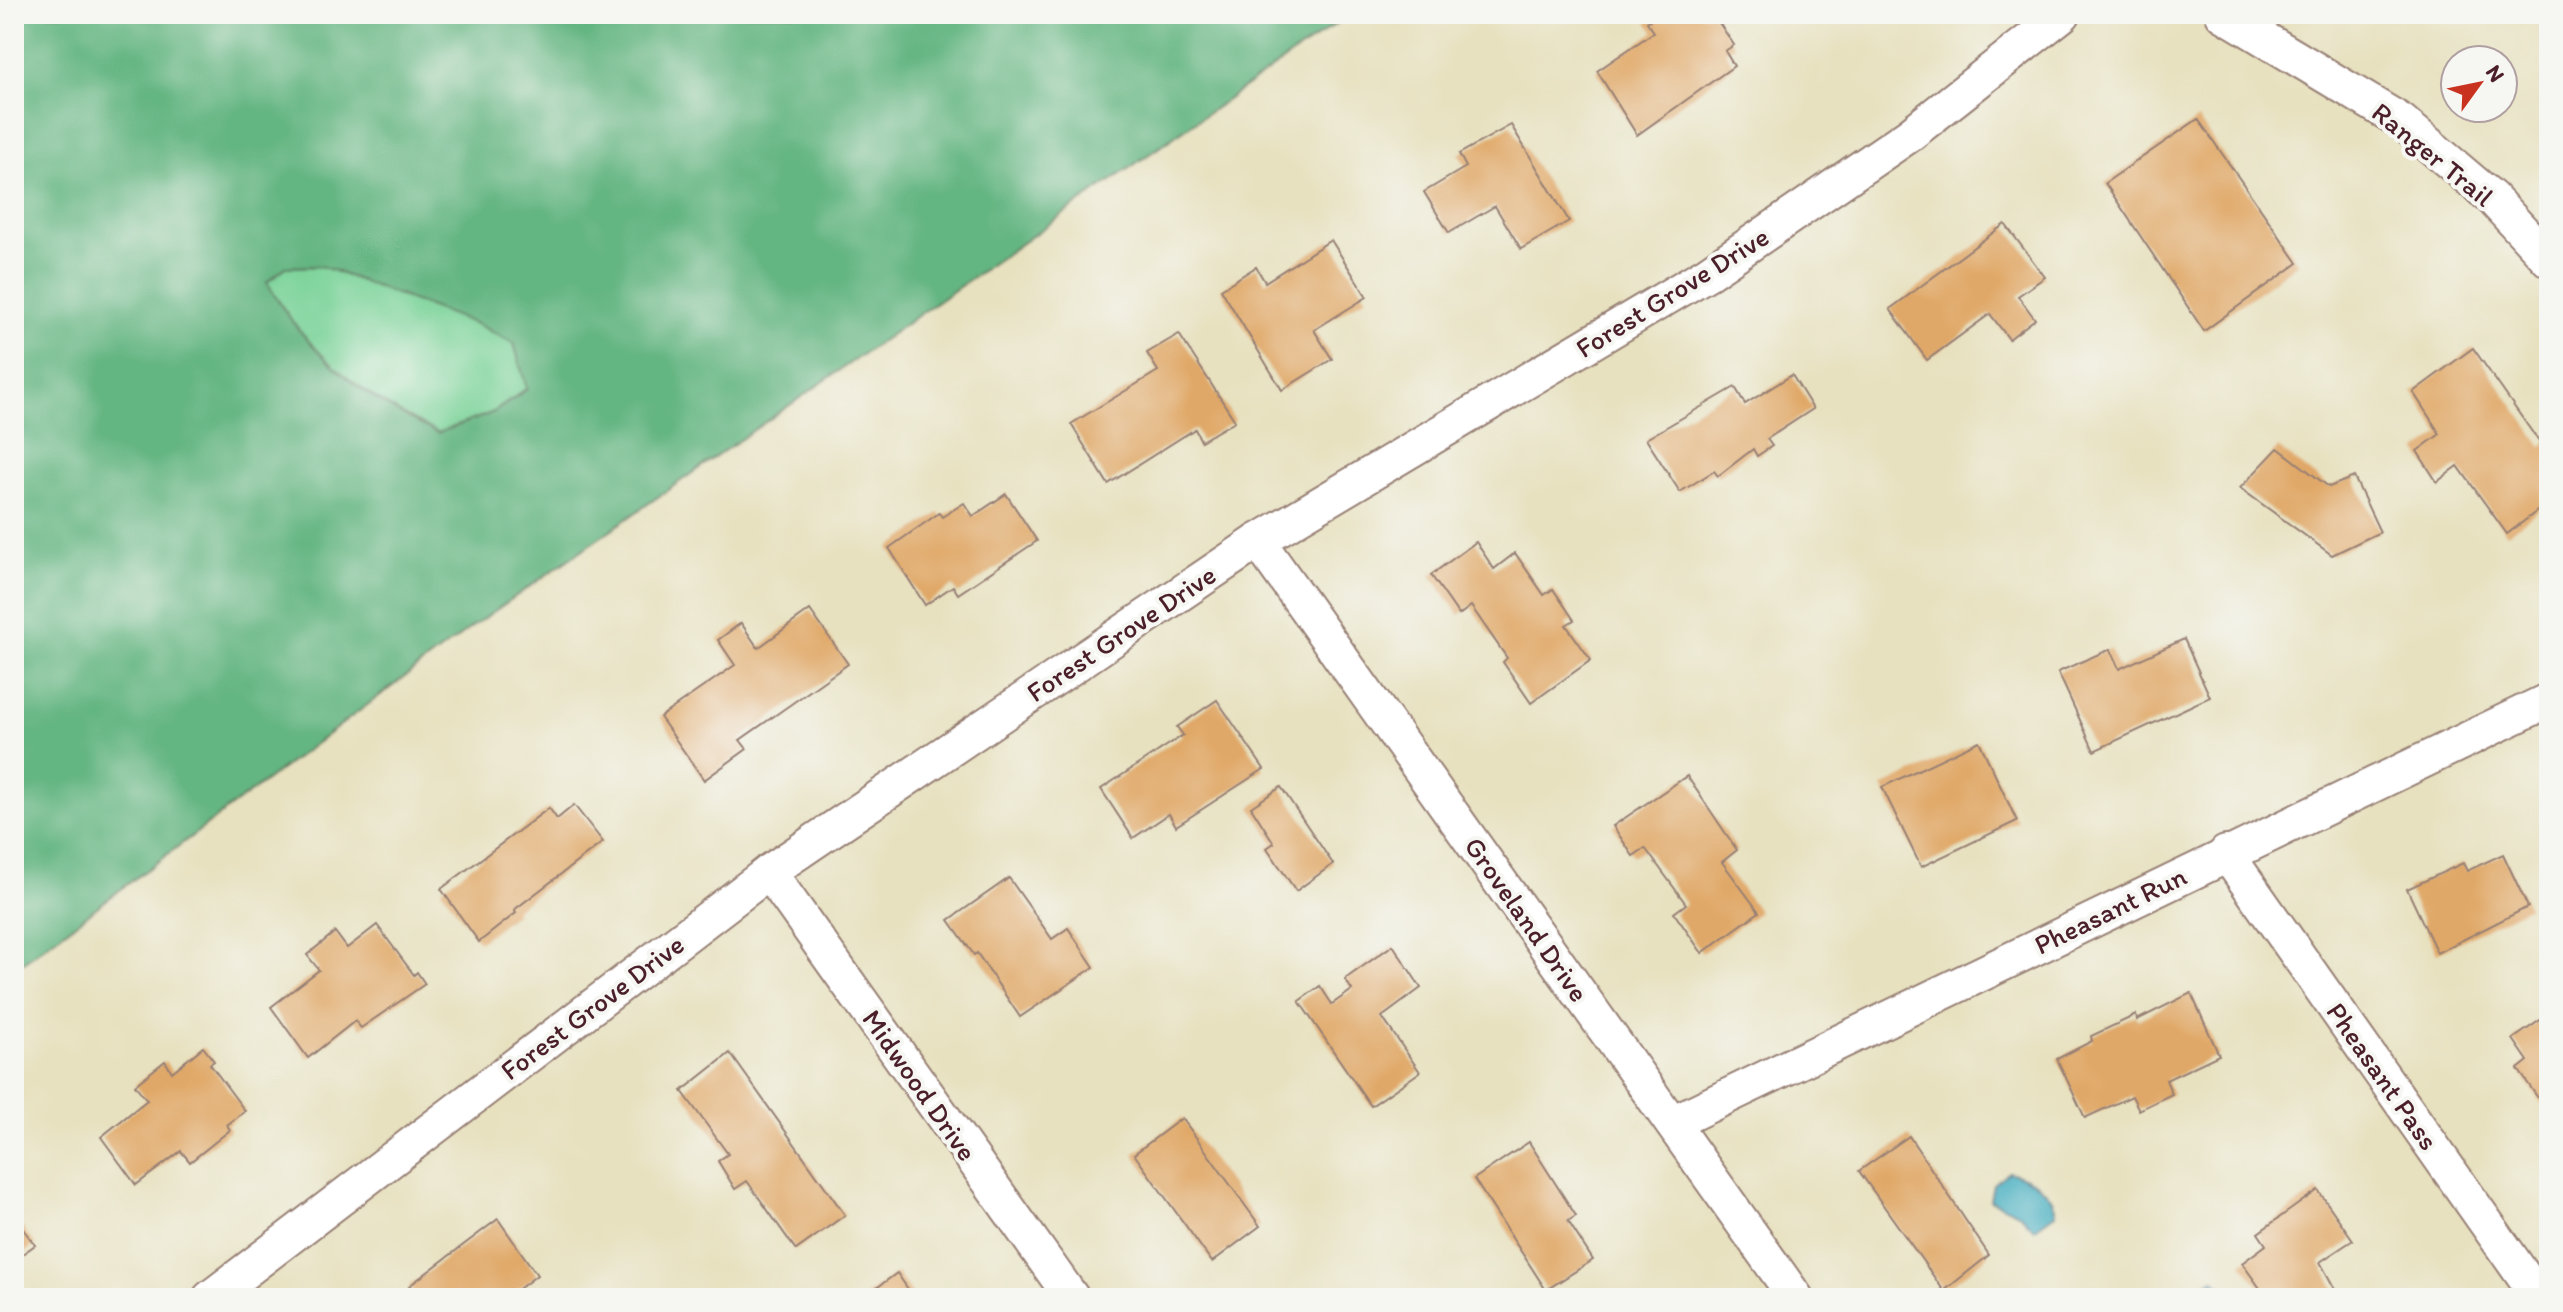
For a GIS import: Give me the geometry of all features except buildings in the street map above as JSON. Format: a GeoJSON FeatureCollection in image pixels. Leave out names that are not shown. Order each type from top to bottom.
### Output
{"type":"FeatureCollection","features":[{"type":"Feature","properties":{"kind":"street","name":"Forest Grove Drive"},"geometry":{"type":"LineString","coordinates":[[210,1298],[247,1287],[769,872],[1258,541],[1708,273],[1909,135],[2063,14]]}},
{"type":"Feature","properties":{"kind":"street","name":"Ranger Trail"},"geometry":{"type":"LineString","coordinates":[[2223,14],[2401,121],[2492,198],[2549,260]]}},
{"type":"Feature","properties":{"kind":"street","name":"Groveland Drive"},"geometry":{"type":"LineString","coordinates":[[1258,541],[1796,1298]]}},
{"type":"Feature","properties":{"kind":"street","name":"Pheasant Run"},"geometry":{"type":"LineString","coordinates":[[1672,1123],[2226,853],[2549,700]]}},
{"type":"Feature","properties":{"kind":"street","name":"Pheasant Pass"},"geometry":{"type":"LineString","coordinates":[[2226,853],[2539,1298]]}},
{"type":"Feature","properties":{"kind":"street","name":"Midwood Drive"},"geometry":{"type":"LineString","coordinates":[[769,872],[1072,1298]]}},
{"type":"Feature","properties":{"kind":"green space"},"geometry":{"type":"Polygon","coordinates":[[[14,14],[1350,14],[473,626],[14,969],[14,14]],[[321,266],[286,267],[267,282],[300,331],[340,371],[386,405],[438,433],[494,412],[527,389],[514,343],[476,324],[321,266]]]}},
{"type":"Feature","properties":{"kind":"green space"},"geometry":{"type":"Polygon","coordinates":[[[321,266],[476,324],[514,343],[527,388],[494,412],[438,433],[385,405],[319,353],[300,332],[267,282],[286,267],[321,266]]]}},
{"type":"Feature","properties":{"kind":"water"},"geometry":{"type":"Polygon","coordinates":[[[2008,1172],[2039,1185],[2050,1197],[2056,1213],[2034,1229],[2019,1213],[1990,1200],[1993,1184],[2008,1172]]]}},
{"type":"Feature","properties":{"kind":"water"},"geometry":{"type":"Polygon","coordinates":[[[2214,1279],[2232,1298],[2194,1298],[2197,1287],[2214,1279]]]}}]}
